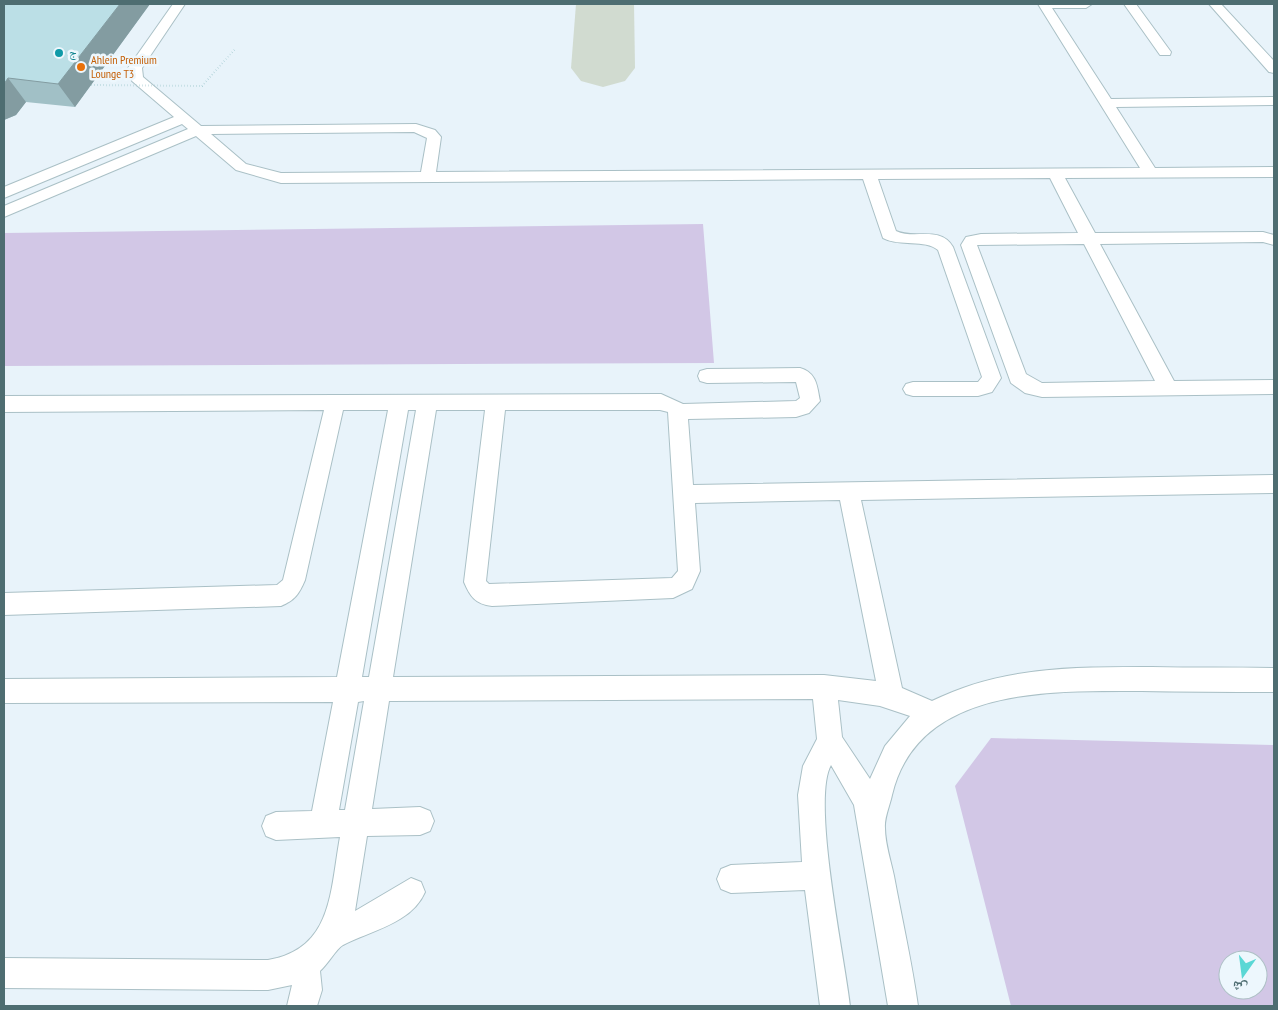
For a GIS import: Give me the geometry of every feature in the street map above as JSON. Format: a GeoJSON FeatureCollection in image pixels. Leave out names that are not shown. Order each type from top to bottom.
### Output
{"type":"FeatureCollection","features":[{"type":"Feature","properties":{"kind":"lane"},"geometry":{"type":"LineString","coordinates":[[179,4],[135,68],[137,78],[241,167],[265,176],[295,179],[1274,172]]}},
{"type":"Feature","properties":{"kind":"lane"},"geometry":{"type":"LineString","coordinates":[[1044,4],[1086,4]]}},
{"type":"Feature","properties":{"kind":"lane"},"geometry":{"type":"LineString","coordinates":[[1044,4],[1151,173]]}},
{"type":"Feature","properties":{"kind":"lane"},"geometry":{"type":"LineString","coordinates":[[1130,4],[1165,52]]}},
{"type":"Feature","properties":{"kind":"lane"},"geometry":{"type":"LineString","coordinates":[[1215,4],[1274,70]]}},
{"type":"Feature","properties":{"kind":"lane"},"geometry":{"type":"LineString","coordinates":[[1107,104],[1274,101]]}},
{"type":"Feature","properties":{"kind":"lane"},"geometry":{"type":"LineString","coordinates":[[4,194],[183,118]]}},
{"type":"Feature","properties":{"kind":"lane"},"geometry":{"type":"LineString","coordinates":[[4,212],[197,130],[416,128],[430,133],[434,137],[428,177]]}},
{"type":"Feature","properties":{"kind":"lane"},"geometry":{"type":"LineString","coordinates":[[1055,173],[1168,388]]}},
{"type":"Feature","properties":{"kind":"lane"},"geometry":{"type":"LineString","coordinates":[[869,174],[889,234],[897,238],[934,239],[945,247],[992,378],[985,387],[978,389],[913,389]]}},
{"type":"Feature","properties":{"kind":"lane"},"geometry":{"type":"LineString","coordinates":[[1274,240],[1263,237],[981,239],[972,241],[969,245],[1018,378],[1032,388],[1042,390],[1274,387]]}},
{"type":"Feature","properties":{"kind":"lane"},"geometry":{"type":"LineString","coordinates":[[678,412],[796,410],[802,408],[810,401],[807,381],[800,375],[707,376]]}},
{"type":"Feature","properties":{"kind":"lane"},"geometry":{"type":"LineString","coordinates":[[4,404],[496,402],[661,402],[674,407],[678,412],[689,572],[687,579],[681,585],[673,588],[484,595],[478,590],[475,582],[496,402]]}},
{"type":"Feature","properties":{"kind":"lane"},"geometry":{"type":"LineString","coordinates":[[4,604],[281,595],[290,589],[294,580],[335,403]]}},
{"type":"Feature","properties":{"kind":"lane"},"geometry":{"type":"LineString","coordinates":[[323,825],[399,403]]}},
{"type":"Feature","properties":{"kind":"lane"},"geometry":{"type":"LineString","coordinates":[[4,973],[268,975],[287,973],[305,965],[321,952],[333,934],[341,912],[358,823],[427,403]]}},
{"type":"Feature","properties":{"kind":"lane"},"geometry":{"type":"LineString","coordinates":[[684,494],[1274,484]]}},
{"type":"Feature","properties":{"kind":"lane"},"geometry":{"type":"LineString","coordinates":[[849,491],[891,696]]}},
{"type":"Feature","properties":{"kind":"lane"},"geometry":{"type":"LineString","coordinates":[[872,827],[882,782],[894,755],[913,729],[932,714],[988,691],[1028,683],[1073,679],[1274,680]]}},
{"type":"Feature","properties":{"kind":"lane"},"geometry":{"type":"LineString","coordinates":[[4,691],[824,687],[860,690],[891,696],[915,704],[932,714]]}},
{"type":"Feature","properties":{"kind":"lane"},"geometry":{"type":"LineString","coordinates":[[824,687],[830,741],[860,788],[867,805],[903,1006]]}},
{"type":"Feature","properties":{"kind":"lane"},"geometry":{"type":"LineString","coordinates":[[830,741],[816,766],[811,795],[817,876],[835,1006]]}},
{"type":"Feature","properties":{"kind":"lane"},"geometry":{"type":"LineString","coordinates":[[276,826],[420,822]]}},
{"type":"Feature","properties":{"kind":"lane"},"geometry":{"type":"LineString","coordinates":[[731,879],[817,876]]}},
{"type":"Feature","properties":{"kind":"lane"},"geometry":{"type":"LineString","coordinates":[[333,934],[362,925],[386,912],[411,892]]}},
{"type":"Feature","properties":{"kind":"lane"},"geometry":{"type":"LineString","coordinates":[[302,1006],[307,990],[305,965]]}},
{"type":"Feature","properties":{"kind":"path"},"geometry":{"type":"LineString","coordinates":[[91,85],[202,86],[236,48]]}},
{"type":"Feature","properties":{"kind":"shaded area"},"geometry":{"type":"Polygon","coordinates":[[[703,224],[714,363],[4,366],[4,233],[703,224]]]}},
{"type":"Feature","properties":{"kind":"shaded area"},"geometry":{"type":"Polygon","coordinates":[[[991,738],[1274,745],[1274,1006],[1011,1006],[955,786],[991,738]]]}},
{"type":"Feature","properties":{"kind":"building"},"geometry":{"type":"Polygon","coordinates":[[[4,4],[120,4],[58,84],[8,78],[4,84],[4,4]]]}},
{"type":"Feature","properties":{"kind":"taxiway"},"geometry":{"type":"LineString","coordinates":[[603,68],[605,4]]}},
{"type":"Feature","properties":{"kind":"place","name":"ج"},"geometry":{"type":"Point","coordinates":[59,53]}},
{"type":"Feature","properties":{"kind":"place","name":"Ahlein Premium Lounge T3"},"geometry":{"type":"Point","coordinates":[81,67]}}]}
